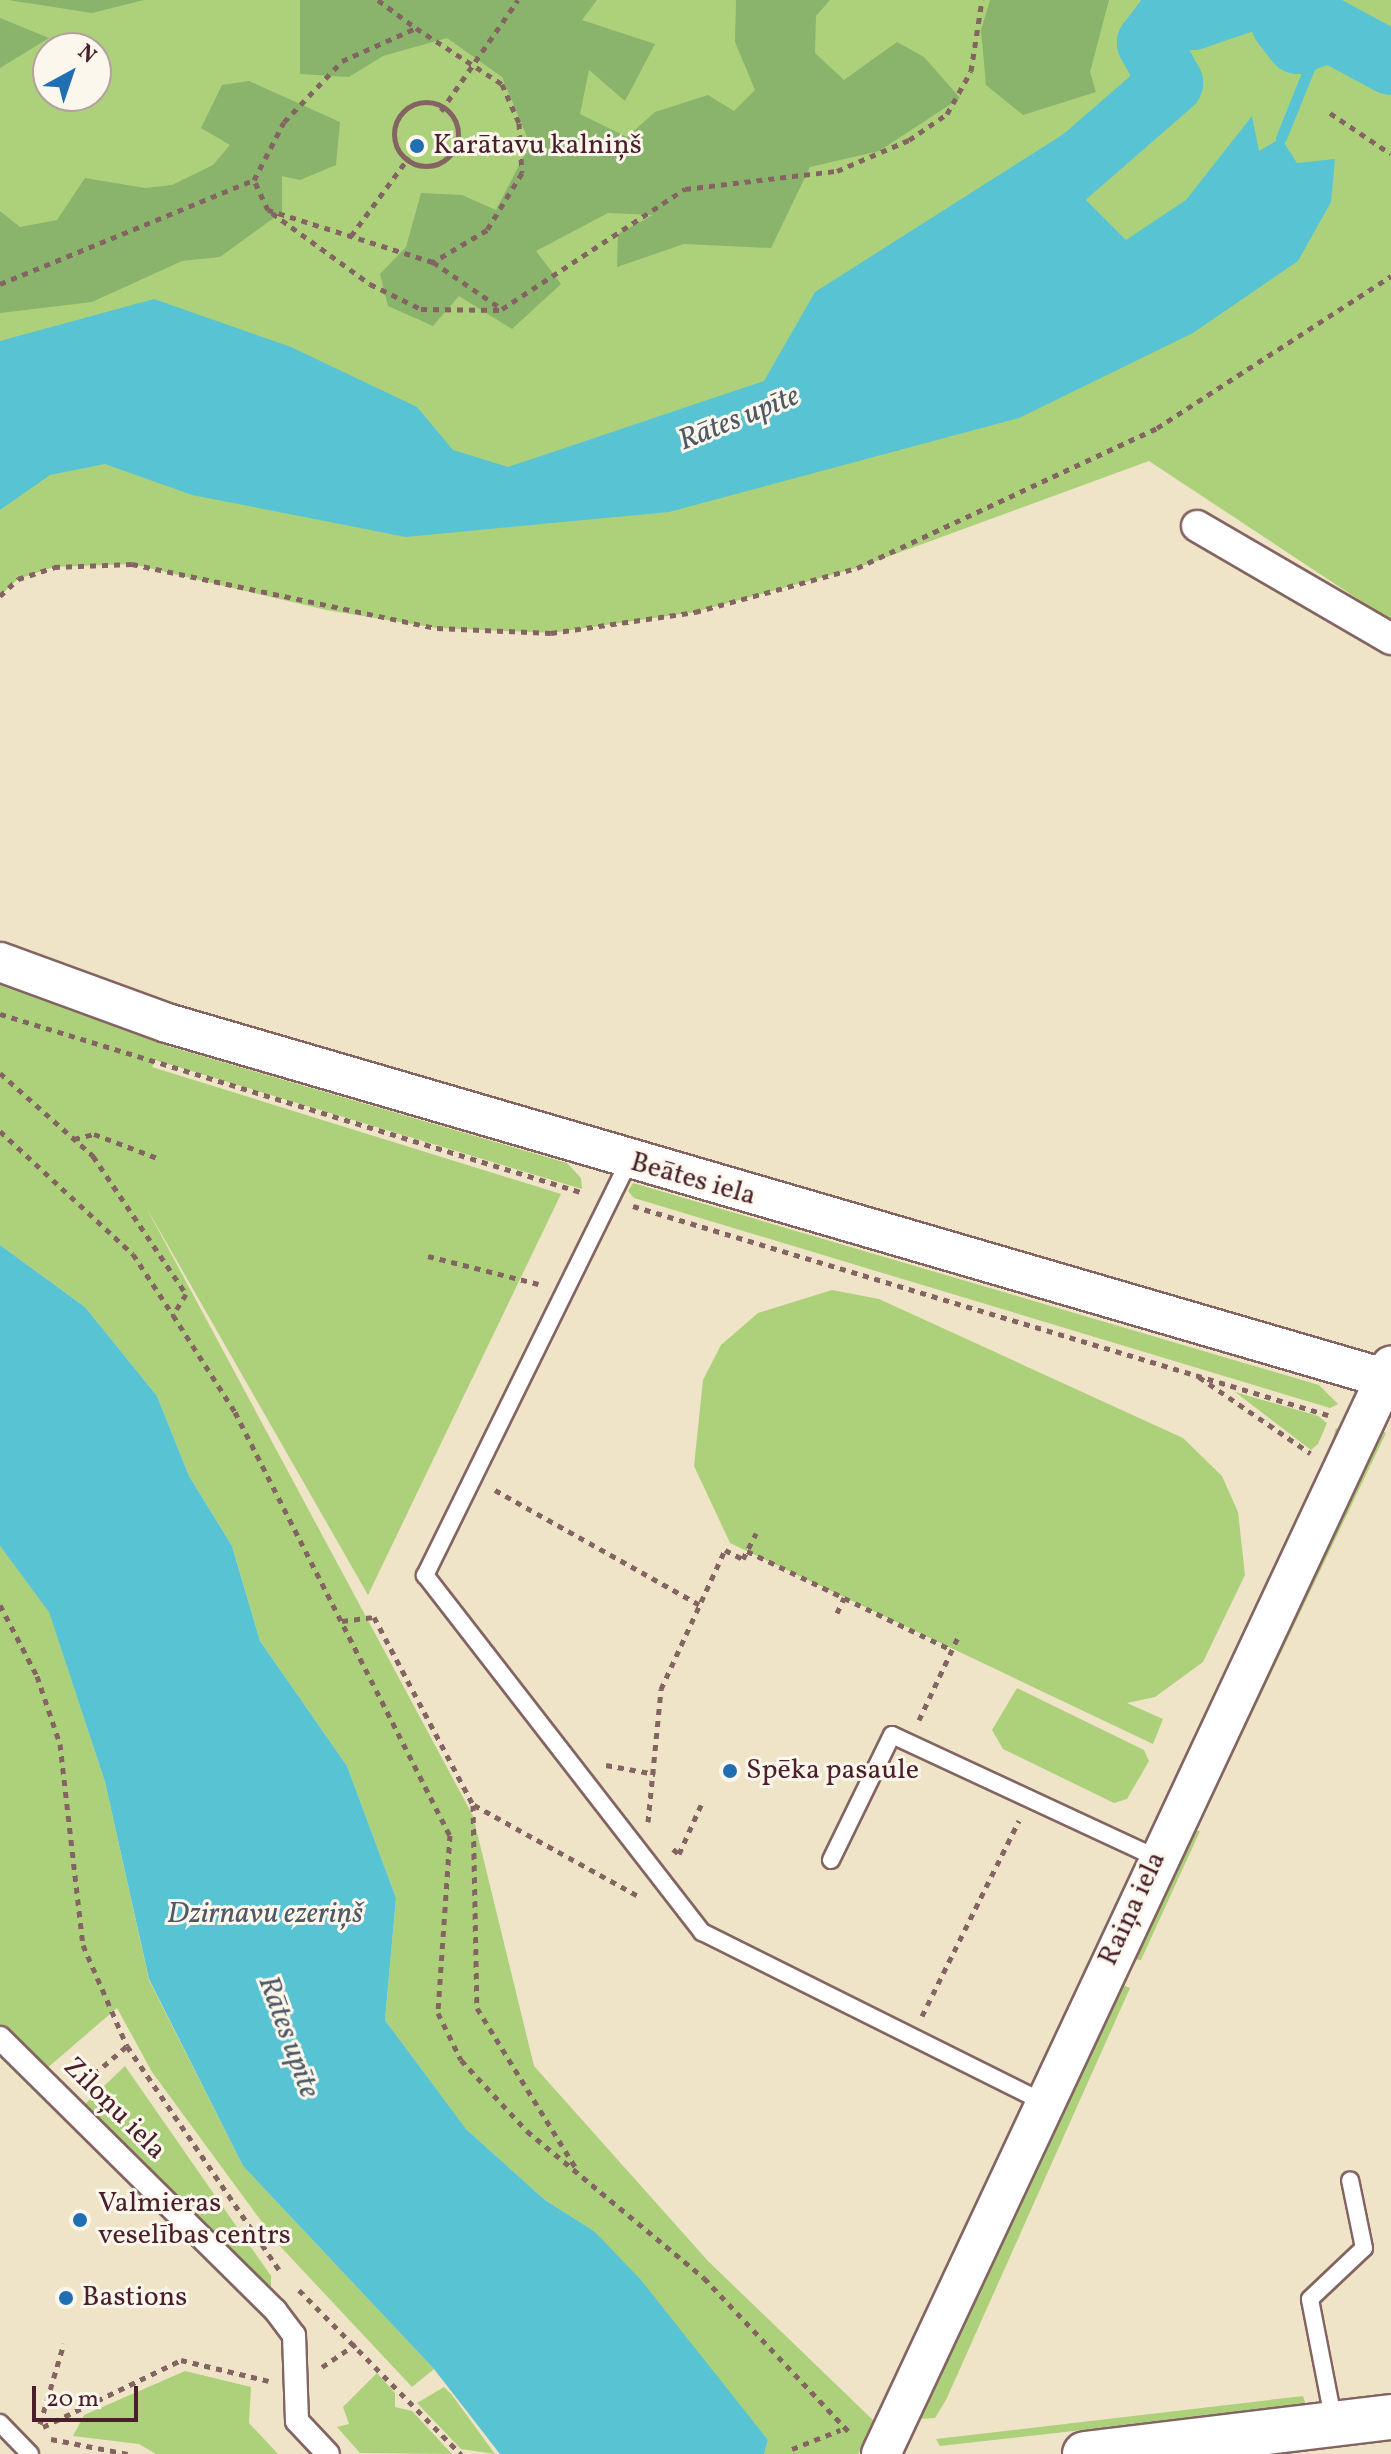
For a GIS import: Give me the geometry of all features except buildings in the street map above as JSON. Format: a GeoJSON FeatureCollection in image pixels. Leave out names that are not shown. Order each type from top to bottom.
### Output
{"type":"FeatureCollection","features":[{"type":"Feature","properties":{"kind":"main road"},"geometry":{"type":"LineString","coordinates":[[1085,2454],[1391,2417]]}},
{"type":"Feature","properties":{"kind":"street"},"geometry":{"type":"LineString","coordinates":[[1197,526],[1391,639]]}},
{"type":"Feature","properties":{"kind":"street","name":"Beātes iela"},"geometry":{"type":"LineString","coordinates":[[0,962],[125,1010],[629,1161],[1389,1375]]}},
{"type":"Feature","properties":{"kind":"street","name":"Raiņa iela"},"geometry":{"type":"LineString","coordinates":[[881,2454],[1041,2101],[1389,1375]]}},
{"type":"Feature","properties":{"kind":"street","name":"Ziloņu iela"},"geometry":{"type":"LineString","coordinates":[[0,2038],[275,2310],[294,2335],[297,2421],[328,2454]]}},
{"type":"Feature","properties":{"kind":"lane"},"geometry":{"type":"LineString","coordinates":[[629,1161],[425,1575],[702,1932],[1041,2101]]}},
{"type":"Feature","properties":{"kind":"lane"},"geometry":{"type":"LineString","coordinates":[[831,1860],[892,1735],[1157,1858]]}},
{"type":"Feature","properties":{"kind":"lane"},"geometry":{"type":"LineString","coordinates":[[1334,2424],[1310,2299],[1364,2248],[1350,2180]]}},
{"type":"Feature","properties":{"kind":"lane"},"geometry":{"type":"LineString","coordinates":[[0,2423],[30,2454]]}},
{"type":"Feature","properties":{"kind":"path"},"geometry":{"type":"LineString","coordinates":[[378,0],[416,28],[475,62],[502,84],[519,123],[522,173],[487,230],[433,262]]}},
{"type":"Feature","properties":{"kind":"path"},"geometry":{"type":"LineString","coordinates":[[441,111],[518,0]]}},
{"type":"Feature","properties":{"kind":"path"},"geometry":{"type":"LineString","coordinates":[[254,180],[268,210],[370,284],[421,309],[502,309],[685,189],[837,171],[909,140],[947,114],[971,71],[982,0]]}},
{"type":"Feature","properties":{"kind":"path"},"geometry":{"type":"LineString","coordinates":[[0,284],[254,180],[284,122],[342,61],[416,28]]}},
{"type":"Feature","properties":{"kind":"path"},"geometry":{"type":"LineString","coordinates":[[415,99],[441,111],[460,127],[455,152],[429,167],[409,157],[388,133],[398,113],[415,99]]}},
{"type":"Feature","properties":{"kind":"path"},"geometry":{"type":"LineString","coordinates":[[1330,113],[1391,154]]}},
{"type":"Feature","properties":{"kind":"path"},"geometry":{"type":"LineString","coordinates":[[351,236],[409,157]]}},
{"type":"Feature","properties":{"kind":"path"},"geometry":{"type":"LineString","coordinates":[[268,210],[433,262],[502,309]]}},
{"type":"Feature","properties":{"kind":"path"},"geometry":{"type":"LineString","coordinates":[[0,596],[18,579],[54,567],[132,564],[437,628],[551,633],[695,612],[857,568],[1157,428],[1391,276]]}},
{"type":"Feature","properties":{"kind":"path"},"geometry":{"type":"LineString","coordinates":[[0,1014],[1333,1416]]}},
{"type":"Feature","properties":{"kind":"path"},"geometry":{"type":"LineString","coordinates":[[0,1073],[73,1139],[186,1294],[173,1315]]}},
{"type":"Feature","properties":{"kind":"path"},"geometry":{"type":"LineString","coordinates":[[0,1131],[133,1254],[173,1315],[235,1412],[450,1835],[438,2013],[461,2060],[581,2177],[704,2278],[840,2430],[792,2449]]}},
{"type":"Feature","properties":{"kind":"path"},"geometry":{"type":"LineString","coordinates":[[73,1139],[94,1134],[160,1159]]}},
{"type":"Feature","properties":{"kind":"path"},"geometry":{"type":"LineString","coordinates":[[428,1256],[563,1290]]}},
{"type":"Feature","properties":{"kind":"path"},"geometry":{"type":"LineString","coordinates":[[1195,1375],[1314,1456]]}},
{"type":"Feature","properties":{"kind":"path"},"geometry":{"type":"LineString","coordinates":[[473,1478],[700,1605]]}},
{"type":"Feature","properties":{"kind":"path"},"geometry":{"type":"LineString","coordinates":[[642,1858],[661,1689],[725,1550],[743,1559],[756,1533]]}},
{"type":"Feature","properties":{"kind":"path"},"geometry":{"type":"LineString","coordinates":[[747,1551],[952,1650]]}},
{"type":"Feature","properties":{"kind":"path"},"geometry":{"type":"LineString","coordinates":[[837,1613],[844,1598]]}},
{"type":"Feature","properties":{"kind":"path"},"geometry":{"type":"LineString","coordinates":[[0,1605],[37,1676],[60,1744],[83,1945],[127,2046],[283,2276],[461,2454]]}},
{"type":"Feature","properties":{"kind":"path"},"geometry":{"type":"LineString","coordinates":[[342,1621],[374,1617],[473,1805],[477,2008],[581,2177]]}},
{"type":"Feature","properties":{"kind":"path"},"geometry":{"type":"LineString","coordinates":[[908,1742],[960,1633]]}},
{"type":"Feature","properties":{"kind":"path"},"geometry":{"type":"LineString","coordinates":[[923,2013],[1030,1799]]}},
{"type":"Feature","properties":{"kind":"path"},"geometry":{"type":"LineString","coordinates":[[473,1805],[648,1902]]}},
{"type":"Feature","properties":{"kind":"path"},"geometry":{"type":"LineString","coordinates":[[647,1829],[679,1854],[701,1805]]}},
{"type":"Feature","properties":{"kind":"path"},"geometry":{"type":"LineString","coordinates":[[62,2101],[127,2046]]}},
{"type":"Feature","properties":{"kind":"path"},"geometry":{"type":"LineString","coordinates":[[275,2310],[283,2276]]}},
{"type":"Feature","properties":{"kind":"path"},"geometry":{"type":"LineString","coordinates":[[40,2423],[64,2343]]}},
{"type":"Feature","properties":{"kind":"path"},"geometry":{"type":"LineString","coordinates":[[14,2438],[40,2423],[181,2360],[296,2384]]}},
{"type":"Feature","properties":{"kind":"path"},"geometry":{"type":"LineString","coordinates":[[52,2439],[128,2454]]}},
{"type":"Feature","properties":{"kind":"green space"},"geometry":{"type":"Polygon","coordinates":[[[0,0],[1391,0],[1391,621],[1149,461],[857,568],[695,612],[551,633],[437,628],[326,610],[132,564],[54,567],[18,579],[0,596],[0,0]]]}},
{"type":"Feature","properties":{"kind":"green space"},"geometry":{"type":"Polygon","coordinates":[[[8,0],[144,0],[92,13],[8,0]]]}},
{"type":"Feature","properties":{"kind":"green space"},"geometry":{"type":"Polygon","coordinates":[[[300,0],[597,0],[582,20],[655,44],[625,101],[589,70],[580,114],[627,137],[655,112],[708,95],[734,111],[755,90],[735,42],[736,0],[830,0],[816,16],[815,53],[844,80],[897,42],[924,57],[960,98],[879,151],[810,167],[771,248],[684,244],[617,267],[618,234],[653,215],[608,213],[536,251],[561,284],[512,329],[459,296],[433,326],[388,306],[380,274],[406,247],[421,193],[462,195],[496,210],[530,144],[502,77],[447,38],[383,56],[349,77],[300,74],[300,0]]]}},
{"type":"Feature","properties":{"kind":"green space"},"geometry":{"type":"Polygon","coordinates":[[[990,0],[1109,0],[1090,72],[1096,92],[1023,115],[986,85],[981,30],[990,0]]]}},
{"type":"Feature","properties":{"kind":"green space"},"geometry":{"type":"Polygon","coordinates":[[[0,18],[34,32],[32,48],[0,68],[0,18]]]}},
{"type":"Feature","properties":{"kind":"green space"},"geometry":{"type":"Polygon","coordinates":[[[249,81],[340,122],[336,165],[300,180],[282,176],[282,212],[220,257],[182,261],[92,302],[0,313],[0,211],[20,227],[57,220],[85,178],[145,188],[172,185],[213,165],[230,145],[201,128],[222,85],[249,81]]]}},
{"type":"Feature","properties":{"kind":"green space"},"geometry":{"type":"Polygon","coordinates":[[[0,962],[167,1023],[161,1044],[567,1163],[581,1178],[582,1189],[155,1060],[152,1067],[561,1194],[368,1595],[146,1207],[473,1816],[534,2066],[708,2261],[876,2423],[858,2454],[764,2454],[768,2440],[594,2231],[545,2200],[465,2128],[385,2020],[396,1898],[347,1766],[260,1641],[232,1546],[189,1476],[157,1396],[85,1307],[0,1245],[0,962]]]}},
{"type":"Feature","properties":{"kind":"green space"},"geometry":{"type":"Polygon","coordinates":[[[633,1183],[1319,1385],[1338,1404],[1330,1408],[634,1198],[628,1191],[633,1183]]]}},
{"type":"Feature","properties":{"kind":"green space"},"geometry":{"type":"Polygon","coordinates":[[[832,1290],[879,1299],[1183,1438],[1222,1476],[1238,1512],[1245,1575],[1203,1662],[1155,1697],[1127,1703],[1163,1719],[1153,1744],[730,1543],[694,1466],[703,1380],[721,1345],[758,1313],[832,1290]]]}},
{"type":"Feature","properties":{"kind":"green space"},"geometry":{"type":"Polygon","coordinates":[[[1235,1392],[1318,1416],[1327,1423],[1318,1444],[1311,1450],[1235,1392]]]}},
{"type":"Feature","properties":{"kind":"green space"},"geometry":{"type":"Polygon","coordinates":[[[1372,1424],[1386,1433],[1225,1770],[1221,1766],[1372,1424]]]}},
{"type":"Feature","properties":{"kind":"green space"},"geometry":{"type":"Polygon","coordinates":[[[1336,1428],[1343,1430],[1288,1622],[1281,1620],[1336,1428]]]}},
{"type":"Feature","properties":{"kind":"green space"},"geometry":{"type":"Polygon","coordinates":[[[0,1546],[49,1611],[105,1782],[149,1980],[243,2166],[434,2369],[412,2387],[278,2244],[152,2072],[117,2008],[38,2076],[0,2038],[0,1546]]]}},
{"type":"Feature","properties":{"kind":"green space"},"geometry":{"type":"Polygon","coordinates":[[[1017,1688],[1144,1750],[1149,1761],[1127,1799],[1114,1803],[1003,1749],[992,1730],[1017,1688]]]}},
{"type":"Feature","properties":{"kind":"green space"},"geometry":{"type":"Polygon","coordinates":[[[1183,1830],[1200,1831],[1141,1960],[1131,1959],[1183,1830]]]}},
{"type":"Feature","properties":{"kind":"green space"},"geometry":{"type":"Polygon","coordinates":[[[1112,1980],[1130,1988],[946,2400],[935,2418],[915,2419],[1112,1980]]]}},
{"type":"Feature","properties":{"kind":"green space"},"geometry":{"type":"Polygon","coordinates":[[[125,2066],[271,2276],[271,2293],[83,2106],[125,2066]]]}},
{"type":"Feature","properties":{"kind":"green space"},"geometry":{"type":"Polygon","coordinates":[[[185,2371],[251,2387],[249,2423],[278,2454],[156,2454],[139,2444],[73,2436],[84,2415],[185,2371]]]}},
{"type":"Feature","properties":{"kind":"green space"},"geometry":{"type":"Polygon","coordinates":[[[377,2373],[395,2393],[395,2407],[412,2411],[452,2454],[360,2453],[337,2427],[349,2424],[343,2407],[377,2373]]]}},
{"type":"Feature","properties":{"kind":"green space"},"geometry":{"type":"Polygon","coordinates":[[[444,2387],[495,2454],[461,2449],[417,2403],[444,2387]]]}},
{"type":"Feature","properties":{"kind":"green space"},"geometry":{"type":"Polygon","coordinates":[[[1303,2396],[1306,2405],[940,2446],[936,2439],[1303,2396]]]}},
{"type":"Feature","properties":{"kind":"water"},"geometry":{"type":"Polygon","coordinates":[[[1252,116],[1259,151],[1281,138],[1297,163],[1335,159],[1331,202],[1298,261],[1193,333],[1019,418],[669,512],[406,537],[192,495],[105,464],[50,475],[0,510],[0,341],[154,299],[291,347],[417,407],[453,450],[508,467],[764,381],[815,292],[1070,130],[1120,128],[1114,156],[1078,192],[1126,240],[1186,200],[1252,116]]]}},
{"type":"Feature","properties":{"kind":"water","name":"Dzirnavu ezeriņš"},"geometry":{"type":"Polygon","coordinates":[[[0,1245],[85,1307],[157,1396],[189,1476],[232,1546],[260,1641],[347,1766],[396,1898],[385,2020],[466,2129],[545,2200],[594,2231],[641,2280],[768,2440],[764,2454],[500,2454],[434,2369],[243,2166],[149,1979],[105,1782],[49,1612],[0,1546],[0,1245]]]}},
{"type":"Feature","properties":{"kind":"waterway","name":"Rātes upīte"},"geometry":{"type":"LineString","coordinates":[[1055,184],[1171,83],[1149,43],[1168,18],[1193,18],[1246,0]]}},
{"type":"Feature","properties":{"kind":"waterway","name":"Rātes upīte"},"geometry":{"type":"LineString","coordinates":[[1287,0],[1283,23],[1298,42],[1330,30],[1391,63]]}},
{"type":"Feature","properties":{"kind":"waterway"},"geometry":{"type":"LineString","coordinates":[[1305,0],[1306,8],[1331,11],[1338,21],[1330,30]]}},
{"type":"Feature","properties":{"kind":"waterway"},"geometry":{"type":"LineString","coordinates":[[1327,0],[1369,24]]}},
{"type":"Feature","properties":{"kind":"waterway"},"geometry":{"type":"LineString","coordinates":[[1281,138],[1312,61],[1298,42]]}},
{"type":"Feature","properties":{"kind":"place","name":"Karātavu kalniņš"},"geometry":{"type":"Point","coordinates":[417,146]}},
{"type":"Feature","properties":{"kind":"place","name":"Spēka pasaule"},"geometry":{"type":"Point","coordinates":[730,1771]}},
{"type":"Feature","properties":{"kind":"place","name":"Valmieras veselības centrs"},"geometry":{"type":"Point","coordinates":[80,2220]}},
{"type":"Feature","properties":{"kind":"place","name":"Bastions"},"geometry":{"type":"Point","coordinates":[66,2298]}}]}
